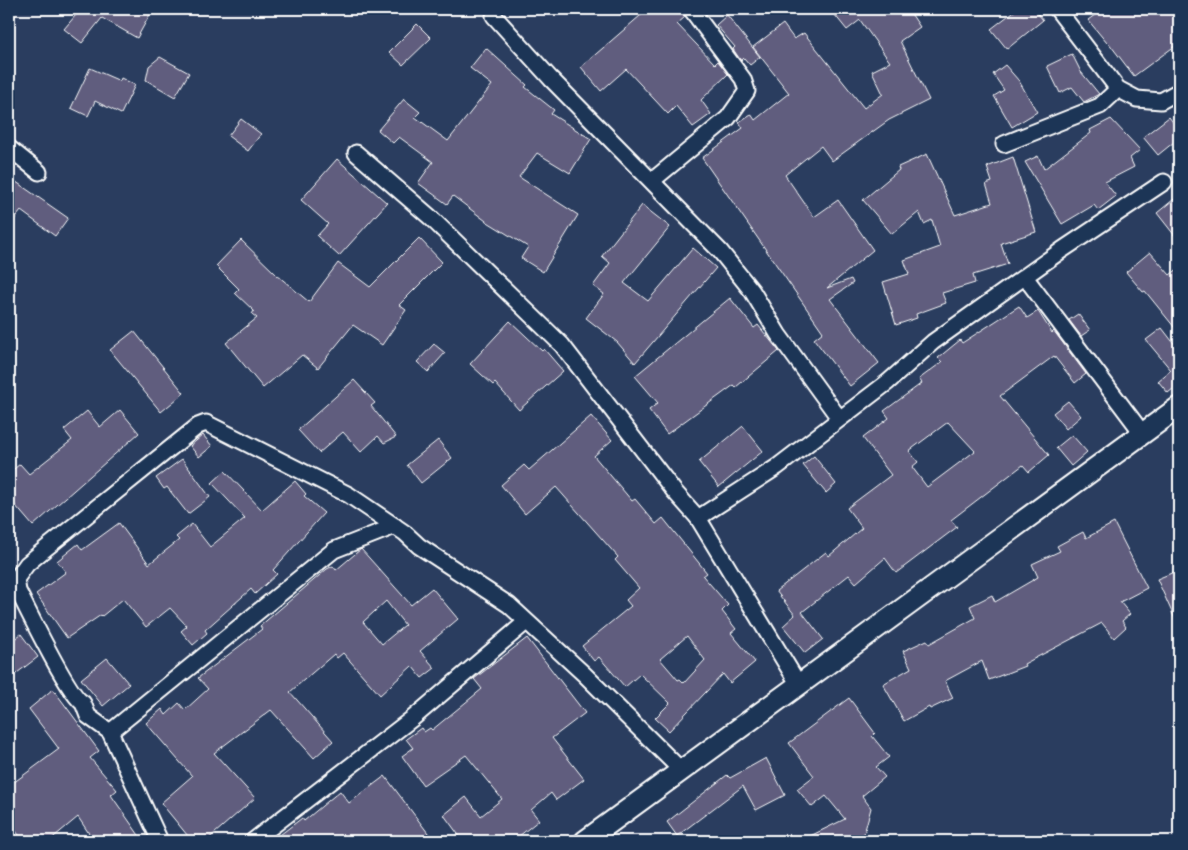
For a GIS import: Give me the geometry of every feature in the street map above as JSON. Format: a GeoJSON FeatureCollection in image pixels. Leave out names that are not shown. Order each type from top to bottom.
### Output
{"type":"FeatureCollection","features":[{"type":"Feature","properties":{"kind":"main road"},"geometry":{"type":"LineString","coordinates":[[585,841],[1179,407]]}},
{"type":"Feature","properties":{"kind":"street"},"geometry":{"type":"LineString","coordinates":[[653,180],[728,118],[747,91],[743,79],[691,9]]}},
{"type":"Feature","properties":{"kind":"street"},"geometry":{"type":"LineString","coordinates":[[1057,9],[1118,89],[1137,99],[1161,101],[1179,91]]}},
{"type":"Feature","properties":{"kind":"street"},"geometry":{"type":"LineString","coordinates":[[494,16],[552,79],[653,180],[720,251],[752,291],[778,334],[839,418]]}},
{"type":"Feature","properties":{"kind":"street"},"geometry":{"type":"LineString","coordinates":[[1004,144],[1100,106],[1118,89]]}},
{"type":"Feature","properties":{"kind":"street"},"geometry":{"type":"LineString","coordinates":[[9,148],[38,172]]}},
{"type":"Feature","properties":{"kind":"street"},"geometry":{"type":"LineString","coordinates":[[356,153],[430,217],[562,345],[674,491],[698,518],[799,685]]}},
{"type":"Feature","properties":{"kind":"street"},"geometry":{"type":"LineString","coordinates":[[698,518],[777,467],[888,382],[933,342],[1164,182]]}},
{"type":"Feature","properties":{"kind":"street"},"geometry":{"type":"LineString","coordinates":[[1025,277],[1143,434]]}},
{"type":"Feature","properties":{"kind":"street"},"geometry":{"type":"LineString","coordinates":[[160,841],[110,732],[88,716],[83,703],[78,701],[18,591],[16,578],[27,564],[45,549],[198,426],[206,423],[222,429],[349,495],[396,526],[420,546],[509,605],[586,675],[682,770]]}},
{"type":"Feature","properties":{"kind":"street"},"geometry":{"type":"LineString","coordinates":[[110,732],[334,550],[396,526]]}},
{"type":"Feature","properties":{"kind":"street"},"geometry":{"type":"LineString","coordinates":[[253,841],[413,718],[526,622]]}},
{"type":"Feature","properties":{"kind":"building"},"geometry":{"type":"Polygon","coordinates":[[[81,9],[153,9],[137,38],[102,18],[82,43],[64,29],[81,9]]]}},
{"type":"Feature","properties":{"kind":"building"},"geometry":{"type":"Polygon","coordinates":[[[648,9],[682,9],[685,17],[677,24],[715,64],[718,61],[728,74],[701,100],[711,114],[693,127],[676,106],[668,114],[626,69],[601,91],[581,67],[648,9]]]}},
{"type":"Feature","properties":{"kind":"building"},"geometry":{"type":"Polygon","coordinates":[[[830,9],[908,9],[920,27],[900,41],[929,100],[889,120],[832,161],[821,146],[785,175],[814,217],[838,200],[873,250],[827,288],[851,279],[853,283],[830,299],[879,363],[850,386],[814,339],[823,332],[702,158],[743,128],[739,122],[751,114],[755,120],[789,93],[753,47],[783,24],[794,39],[804,33],[864,108],[883,94],[872,71],[890,62],[860,20],[847,30],[830,9]]]}},
{"type":"Feature","properties":{"kind":"building"},"geometry":{"type":"Polygon","coordinates":[[[1017,9],[1034,9],[1043,20],[1007,49],[991,29],[1017,9]]]}},
{"type":"Feature","properties":{"kind":"building"},"geometry":{"type":"Polygon","coordinates":[[[1103,9],[1179,9],[1179,43],[1134,76],[1088,20],[1103,9]]]}},
{"type":"Feature","properties":{"kind":"building"},"geometry":{"type":"Polygon","coordinates":[[[727,15],[760,57],[750,65],[744,58],[741,61],[733,49],[735,47],[716,25],[727,15]]]}},
{"type":"Feature","properties":{"kind":"building"},"geometry":{"type":"Polygon","coordinates":[[[417,24],[431,38],[403,65],[389,52],[417,24]]]}},
{"type":"Feature","properties":{"kind":"building"},"geometry":{"type":"Polygon","coordinates":[[[486,48],[527,85],[525,87],[554,110],[551,114],[591,139],[570,173],[537,153],[519,177],[578,215],[543,272],[521,258],[528,247],[486,221],[453,196],[447,204],[418,183],[433,162],[399,137],[393,143],[378,130],[404,99],[420,112],[415,117],[448,141],[492,85],[470,68],[486,48]]]}},
{"type":"Feature","properties":{"kind":"building"},"geometry":{"type":"Polygon","coordinates":[[[1072,54],[1081,72],[1099,94],[1084,102],[1072,87],[1060,93],[1047,66],[1072,54]]]}},
{"type":"Feature","properties":{"kind":"building"},"geometry":{"type":"Polygon","coordinates":[[[160,57],[189,73],[175,97],[146,80],[149,66],[160,57]]]}},
{"type":"Feature","properties":{"kind":"building"},"geometry":{"type":"Polygon","coordinates":[[[1005,65],[1019,81],[1037,112],[1012,127],[994,96],[1004,90],[993,74],[1005,65]]]}},
{"type":"Feature","properties":{"kind":"building"},"geometry":{"type":"Polygon","coordinates":[[[90,68],[120,81],[121,78],[135,85],[121,114],[95,101],[88,116],[71,108],[90,68]]]}},
{"type":"Feature","properties":{"kind":"building"},"geometry":{"type":"Polygon","coordinates":[[[1169,117],[1179,130],[1179,138],[1158,155],[1143,137],[1169,117]]]}},
{"type":"Feature","properties":{"kind":"building"},"geometry":{"type":"Polygon","coordinates":[[[241,119],[261,134],[248,151],[228,136],[241,119]]]}},
{"type":"Feature","properties":{"kind":"building"},"geometry":{"type":"Polygon","coordinates":[[[1111,119],[1140,150],[1130,158],[1134,167],[1105,182],[1116,196],[1098,210],[1094,205],[1062,224],[1025,162],[1038,156],[1044,169],[1091,133],[1090,130],[1111,119]]]}},
{"type":"Feature","properties":{"kind":"building"},"geometry":{"type":"Polygon","coordinates":[[[927,154],[955,215],[992,203],[986,184],[992,182],[987,167],[1013,157],[1036,232],[1001,243],[1008,264],[973,275],[975,283],[942,293],[946,303],[916,314],[917,318],[896,325],[883,282],[909,274],[904,260],[940,247],[932,220],[924,224],[919,212],[892,234],[863,200],[899,170],[898,167],[927,154]]]}},
{"type":"Feature","properties":{"kind":"building"},"geometry":{"type":"Polygon","coordinates":[[[337,159],[387,203],[339,256],[317,236],[328,224],[301,200],[337,159]]]}},
{"type":"Feature","properties":{"kind":"building"},"geometry":{"type":"Polygon","coordinates":[[[9,177],[68,218],[55,236],[21,211],[9,226],[9,177]]]}},
{"type":"Feature","properties":{"kind":"building"},"geometry":{"type":"Polygon","coordinates":[[[1179,195],[1179,241],[1157,213],[1179,195]]]}},
{"type":"Feature","properties":{"kind":"building"},"geometry":{"type":"Polygon","coordinates":[[[642,205],[670,227],[624,283],[648,301],[693,248],[716,268],[635,363],[617,342],[586,318],[604,294],[593,286],[610,263],[602,256],[642,205]]]}},
{"type":"Feature","properties":{"kind":"building"},"geometry":{"type":"Polygon","coordinates":[[[419,238],[442,262],[399,305],[406,310],[382,345],[353,325],[318,368],[302,355],[263,388],[226,343],[257,318],[252,314],[254,311],[235,293],[239,289],[216,266],[241,240],[277,275],[309,302],[338,263],[370,287],[419,238]]]}},
{"type":"Feature","properties":{"kind":"building"},"geometry":{"type":"Polygon","coordinates":[[[1150,252],[1170,275],[1179,268],[1179,333],[1145,291],[1143,292],[1126,272],[1150,252]]]}},
{"type":"Feature","properties":{"kind":"building"},"geometry":{"type":"Polygon","coordinates":[[[730,298],[754,328],[758,325],[779,351],[736,387],[734,385],[667,434],[649,410],[658,403],[635,376],[730,298]]]}},
{"type":"Feature","properties":{"kind":"building"},"geometry":{"type":"Polygon","coordinates":[[[1019,306],[1027,318],[1038,311],[1052,333],[1054,331],[1086,374],[1075,383],[1054,356],[1000,396],[1049,455],[1029,472],[1023,465],[951,520],[957,527],[896,573],[885,558],[856,583],[849,575],[802,612],[823,639],[805,653],[783,626],[795,615],[776,591],[826,552],[829,556],[862,528],[847,508],[891,475],[863,438],[889,418],[884,411],[922,383],[919,379],[942,362],[938,358],[960,340],[962,343],[1019,306]],[[948,422],[909,451],[918,462],[912,467],[927,487],[975,451],[948,422]]]}},
{"type":"Feature","properties":{"kind":"building"},"geometry":{"type":"Polygon","coordinates":[[[1078,314],[1090,330],[1081,336],[1069,320],[1078,314]]]}},
{"type":"Feature","properties":{"kind":"building"},"geometry":{"type":"Polygon","coordinates":[[[510,321],[542,351],[544,349],[563,371],[519,410],[495,383],[493,385],[470,364],[510,321]]]}},
{"type":"Feature","properties":{"kind":"building"},"geometry":{"type":"Polygon","coordinates":[[[1162,328],[1179,350],[1179,384],[1168,393],[1158,381],[1171,370],[1146,340],[1162,328]]]}},
{"type":"Feature","properties":{"kind":"building"},"geometry":{"type":"Polygon","coordinates":[[[134,331],[184,393],[161,412],[110,350],[134,331]]]}},
{"type":"Feature","properties":{"kind":"building"},"geometry":{"type":"Polygon","coordinates":[[[434,344],[445,353],[428,372],[417,362],[434,344]]]}},
{"type":"Feature","properties":{"kind":"building"},"geometry":{"type":"Polygon","coordinates":[[[354,380],[375,403],[371,406],[396,437],[384,443],[378,436],[361,452],[343,432],[319,453],[298,430],[354,380]]]}},
{"type":"Feature","properties":{"kind":"building"},"geometry":{"type":"Polygon","coordinates":[[[1068,401],[1081,416],[1066,429],[1053,413],[1068,401]]]}},
{"type":"Feature","properties":{"kind":"building"},"geometry":{"type":"Polygon","coordinates":[[[120,410],[139,433],[33,526],[9,498],[9,473],[20,464],[29,474],[72,440],[64,430],[87,411],[100,427],[120,410]]]}},
{"type":"Feature","properties":{"kind":"building"},"geometry":{"type":"Polygon","coordinates":[[[591,416],[612,440],[594,456],[632,501],[635,499],[656,524],[663,518],[707,573],[703,576],[728,605],[722,611],[736,629],[731,633],[755,662],[730,683],[723,674],[669,731],[655,718],[670,703],[640,674],[625,687],[599,657],[594,661],[582,646],[631,606],[626,600],[639,588],[615,560],[618,557],[556,487],[525,514],[501,485],[524,465],[529,470],[591,416]],[[687,636],[660,659],[678,680],[680,679],[684,683],[705,660],[687,636]]]}},
{"type":"Feature","properties":{"kind":"building"},"geometry":{"type":"Polygon","coordinates":[[[743,426],[763,451],[719,487],[699,462],[743,426]]]}},
{"type":"Feature","properties":{"kind":"building"},"geometry":{"type":"Polygon","coordinates":[[[203,435],[212,446],[199,457],[190,446],[203,435]]]}},
{"type":"Feature","properties":{"kind":"building"},"geometry":{"type":"Polygon","coordinates":[[[1072,435],[1087,452],[1071,466],[1056,448],[1072,435]]]}},
{"type":"Feature","properties":{"kind":"building"},"geometry":{"type":"Polygon","coordinates":[[[438,440],[452,458],[421,483],[407,465],[438,440]]]}},
{"type":"Feature","properties":{"kind":"building"},"geometry":{"type":"Polygon","coordinates":[[[814,456],[836,484],[826,493],[803,465],[814,456]]]}},
{"type":"Feature","properties":{"kind":"building"},"geometry":{"type":"Polygon","coordinates":[[[182,459],[210,497],[188,514],[167,487],[164,489],[156,478],[182,459]]]}},
{"type":"Feature","properties":{"kind":"building"},"geometry":{"type":"Polygon","coordinates":[[[225,471],[262,510],[295,481],[306,494],[304,496],[324,513],[273,570],[277,574],[255,594],[251,589],[205,630],[207,633],[193,645],[181,631],[187,626],[170,608],[146,627],[123,599],[102,616],[67,638],[36,594],[66,572],[57,561],[78,544],[82,550],[119,523],[149,564],[179,540],[176,537],[192,524],[210,547],[245,518],[212,483],[225,471]]]}},
{"type":"Feature","properties":{"kind":"building"},"geometry":{"type":"Polygon","coordinates":[[[1114,523],[1147,588],[1120,602],[1130,614],[1122,621],[1126,627],[1114,638],[1102,623],[1024,664],[1025,666],[989,680],[982,661],[945,681],[953,698],[930,709],[929,707],[904,721],[883,684],[911,668],[903,651],[927,640],[929,644],[975,618],[970,606],[992,595],[995,602],[1038,577],[1032,564],[1060,551],[1057,546],[1083,532],[1086,538],[1114,523]]]}},
{"type":"Feature","properties":{"kind":"building"},"geometry":{"type":"Polygon","coordinates":[[[361,549],[411,605],[432,588],[458,619],[420,651],[435,668],[422,678],[412,666],[380,695],[343,653],[337,658],[334,654],[290,692],[333,741],[314,758],[271,710],[214,753],[255,798],[206,841],[192,841],[161,803],[192,776],[146,723],[162,709],[166,715],[179,703],[185,710],[208,689],[198,678],[262,629],[260,626],[327,569],[333,566],[336,570],[361,549]],[[386,601],[363,622],[382,644],[405,625],[386,601]]]}},
{"type":"Feature","properties":{"kind":"building"},"geometry":{"type":"Polygon","coordinates":[[[1179,570],[1179,628],[1157,579],[1179,570]]]}},
{"type":"Feature","properties":{"kind":"building"},"geometry":{"type":"Polygon","coordinates":[[[21,634],[38,657],[9,679],[9,643],[21,634]]]}},
{"type":"Feature","properties":{"kind":"building"},"geometry":{"type":"Polygon","coordinates":[[[527,638],[585,713],[552,738],[584,779],[556,800],[551,793],[531,810],[539,820],[513,841],[463,841],[444,815],[466,797],[481,816],[502,799],[466,755],[423,785],[402,756],[413,748],[406,739],[421,728],[424,732],[430,728],[432,730],[482,689],[474,679],[527,638]]]}},
{"type":"Feature","properties":{"kind":"building"},"geometry":{"type":"Polygon","coordinates":[[[107,658],[129,684],[103,706],[81,679],[107,658]]]}},
{"type":"Feature","properties":{"kind":"building"},"geometry":{"type":"Polygon","coordinates":[[[53,689],[99,751],[90,758],[117,790],[111,795],[143,841],[94,841],[78,817],[49,841],[24,841],[9,823],[9,786],[59,749],[29,709],[53,689]]]}},
{"type":"Feature","properties":{"kind":"building"},"geometry":{"type":"Polygon","coordinates":[[[849,698],[875,733],[872,736],[889,757],[876,767],[885,777],[862,796],[871,808],[862,841],[800,841],[845,819],[826,796],[812,807],[797,789],[814,776],[789,743],[849,698]]]}},
{"type":"Feature","properties":{"kind":"building"},"geometry":{"type":"Polygon","coordinates":[[[766,758],[785,795],[756,810],[743,786],[677,836],[667,822],[727,775],[730,778],[766,758]]]}},
{"type":"Feature","properties":{"kind":"building"},"geometry":{"type":"Polygon","coordinates":[[[385,776],[434,841],[272,841],[302,818],[304,821],[340,791],[349,803],[385,776]]]}}]}
